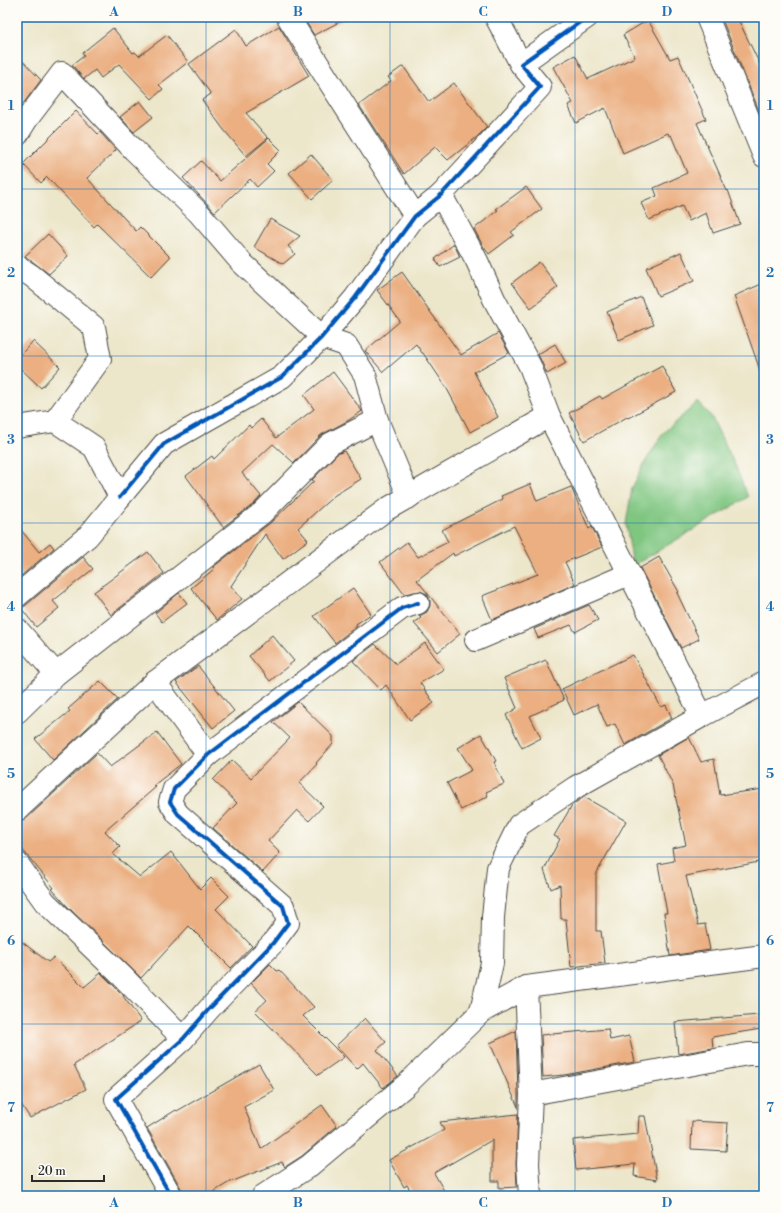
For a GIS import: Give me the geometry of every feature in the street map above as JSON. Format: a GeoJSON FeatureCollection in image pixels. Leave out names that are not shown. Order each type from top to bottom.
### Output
{"type":"FeatureCollection","features":[{"type":"Feature","properties":{"kind":"street"},"geometry":{"type":"LineString","coordinates":[[288,17],[416,216]]}},
{"type":"Feature","properties":{"kind":"street"},"geometry":{"type":"LineString","coordinates":[[17,596],[88,536],[164,444],[282,377],[322,337],[355,298],[416,216],[441,195],[540,87],[521,64],[496,17]]}},
{"type":"Feature","properties":{"kind":"street"},"geometry":{"type":"LineString","coordinates":[[521,64],[587,17]]}},
{"type":"Feature","properties":{"kind":"street"},"geometry":{"type":"LineString","coordinates":[[707,17],[764,156]]}},
{"type":"Feature","properties":{"kind":"street"},"geometry":{"type":"LineString","coordinates":[[20,121],[62,73],[134,150],[199,213],[241,262],[322,337],[346,345],[365,375],[377,420],[409,497]]}},
{"type":"Feature","properties":{"kind":"street"},"geometry":{"type":"LineString","coordinates":[[441,195],[478,261],[494,299],[530,366],[549,416],[702,716]]}},
{"type":"Feature","properties":{"kind":"street"},"geometry":{"type":"LineString","coordinates":[[17,266],[32,276],[94,327],[100,360],[55,421]]}},
{"type":"Feature","properties":{"kind":"street"},"geometry":{"type":"LineString","coordinates":[[17,810],[155,682],[387,509],[549,416]]}},
{"type":"Feature","properties":{"kind":"street"},"geometry":{"type":"LineString","coordinates":[[17,712],[56,674],[262,513],[330,444],[377,420]]}},
{"type":"Feature","properties":{"kind":"street"},"geometry":{"type":"LineString","coordinates":[[17,427],[55,421],[94,447],[120,497]]}},
{"type":"Feature","properties":{"kind":"street"},"geometry":{"type":"LineString","coordinates":[[476,640],[629,574]]}},
{"type":"Feature","properties":{"kind":"street"},"geometry":{"type":"LineString","coordinates":[[171,1196],[116,1099],[183,1039],[209,1009],[273,943],[288,923],[283,906],[178,814],[170,802],[174,789],[208,755],[402,608],[418,603]]}},
{"type":"Feature","properties":{"kind":"street"},"geometry":{"type":"LineString","coordinates":[[17,629],[56,674]]}},
{"type":"Feature","properties":{"kind":"street"},"geometry":{"type":"LineString","coordinates":[[155,682],[208,755]]}},
{"type":"Feature","properties":{"kind":"street"},"geometry":{"type":"LineString","coordinates":[[481,1012],[492,963],[493,917],[498,868],[519,826],[576,787],[764,683]]}},
{"type":"Feature","properties":{"kind":"street"},"geometry":{"type":"LineString","coordinates":[[17,863],[45,902],[123,977],[183,1039]]}},
{"type":"Feature","properties":{"kind":"street"},"geometry":{"type":"LineString","coordinates":[[263,1196],[309,1166],[406,1085],[481,1012],[526,987],[764,956]]}},
{"type":"Feature","properties":{"kind":"street"},"geometry":{"type":"LineString","coordinates":[[526,987],[531,1094],[528,1164],[530,1196]]}},
{"type":"Feature","properties":{"kind":"street"},"geometry":{"type":"LineString","coordinates":[[531,1094],[748,1054],[764,1054]]}},
{"type":"Feature","properties":{"kind":"green space"},"geometry":{"type":"Polygon","coordinates":[[[698,402],[711,416],[735,465],[748,497],[633,566],[626,524],[632,488],[644,464],[663,433],[698,402]]]}},
{"type":"Feature","properties":{"kind":"building"},"geometry":{"type":"Polygon","coordinates":[[[303,17],[349,17],[314,35],[303,17]]]}},
{"type":"Feature","properties":{"kind":"building"},"geometry":{"type":"Polygon","coordinates":[[[721,17],[737,17],[764,73],[764,123],[721,17]]]}},
{"type":"Feature","properties":{"kind":"building"},"geometry":{"type":"Polygon","coordinates":[[[648,20],[670,59],[678,56],[706,119],[697,123],[727,191],[728,190],[740,224],[713,233],[706,213],[689,221],[682,206],[649,220],[641,203],[657,196],[654,188],[687,173],[671,135],[669,136],[668,133],[623,153],[605,108],[576,123],[568,105],[573,103],[553,67],[575,55],[588,79],[635,57],[623,35],[648,20]]]}},
{"type":"Feature","properties":{"kind":"building"},"geometry":{"type":"Polygon","coordinates":[[[279,26],[309,76],[246,113],[268,138],[246,156],[224,130],[202,100],[211,94],[189,64],[236,29],[246,46],[279,26]]]}},
{"type":"Feature","properties":{"kind":"building"},"geometry":{"type":"Polygon","coordinates":[[[113,28],[133,53],[135,52],[139,56],[167,35],[188,62],[159,85],[163,89],[152,99],[119,64],[101,78],[95,70],[84,79],[72,65],[84,56],[82,53],[113,28]]]}},
{"type":"Feature","properties":{"kind":"building"},"geometry":{"type":"Polygon","coordinates":[[[17,55],[41,80],[17,112],[17,55]]]}},
{"type":"Feature","properties":{"kind":"building"},"geometry":{"type":"Polygon","coordinates":[[[403,66],[429,102],[454,83],[487,127],[448,160],[435,147],[404,174],[359,105],[391,81],[388,77],[403,66]]]}},
{"type":"Feature","properties":{"kind":"building"},"geometry":{"type":"Polygon","coordinates":[[[140,101],[153,117],[134,132],[120,117],[140,101]]]}},
{"type":"Feature","properties":{"kind":"building"},"geometry":{"type":"Polygon","coordinates":[[[76,111],[98,134],[100,132],[116,150],[87,178],[136,231],[140,227],[170,257],[151,277],[97,224],[94,227],[47,177],[41,183],[23,164],[76,111]]]}},
{"type":"Feature","properties":{"kind":"building"},"geometry":{"type":"Polygon","coordinates":[[[269,138],[281,150],[267,164],[274,171],[257,187],[250,179],[215,212],[183,178],[201,161],[220,181],[269,138]]]}},
{"type":"Feature","properties":{"kind":"building"},"geometry":{"type":"Polygon","coordinates":[[[311,154],[333,180],[312,199],[289,173],[311,154]]]}},
{"type":"Feature","properties":{"kind":"building"},"geometry":{"type":"Polygon","coordinates":[[[526,187],[542,209],[511,232],[514,235],[489,254],[474,229],[498,210],[496,209],[526,187]]]}},
{"type":"Feature","properties":{"kind":"building"},"geometry":{"type":"Polygon","coordinates":[[[270,219],[300,236],[288,246],[295,254],[283,264],[254,247],[270,219]]]}},
{"type":"Feature","properties":{"kind":"building"},"geometry":{"type":"Polygon","coordinates":[[[48,234],[68,256],[49,274],[25,256],[48,234]]]}},
{"type":"Feature","properties":{"kind":"building"},"geometry":{"type":"Polygon","coordinates":[[[454,244],[460,257],[440,267],[435,259],[454,244]]]}},
{"type":"Feature","properties":{"kind":"building"},"geometry":{"type":"Polygon","coordinates":[[[681,252],[694,281],[658,296],[646,268],[681,252]]]}},
{"type":"Feature","properties":{"kind":"building"},"geometry":{"type":"Polygon","coordinates":[[[539,262],[558,287],[531,308],[512,283],[539,262]]]}},
{"type":"Feature","properties":{"kind":"building"},"geometry":{"type":"Polygon","coordinates":[[[402,272],[461,355],[498,333],[509,353],[474,372],[498,417],[470,432],[446,387],[416,344],[383,372],[365,351],[400,321],[377,290],[402,272]]]}},
{"type":"Feature","properties":{"kind":"building"},"geometry":{"type":"Polygon","coordinates":[[[764,283],[764,372],[761,373],[734,296],[764,283]]]}},
{"type":"Feature","properties":{"kind":"building"},"geometry":{"type":"Polygon","coordinates":[[[641,297],[653,325],[619,340],[607,312],[641,297]]]}},
{"type":"Feature","properties":{"kind":"building"},"geometry":{"type":"Polygon","coordinates":[[[33,341],[60,367],[41,388],[17,365],[17,359],[33,341]]]}},
{"type":"Feature","properties":{"kind":"building"},"geometry":{"type":"Polygon","coordinates":[[[555,344],[566,363],[547,374],[538,354],[555,344]]]}},
{"type":"Feature","properties":{"kind":"building"},"geometry":{"type":"Polygon","coordinates":[[[662,366],[676,392],[584,441],[569,413],[600,396],[602,399],[662,366]]]}},
{"type":"Feature","properties":{"kind":"building"},"geometry":{"type":"Polygon","coordinates":[[[333,372],[362,411],[321,435],[294,463],[273,444],[242,473],[261,496],[254,504],[223,527],[186,476],[212,456],[214,459],[249,425],[251,428],[261,419],[276,438],[314,409],[304,395],[333,372]]]}},
{"type":"Feature","properties":{"kind":"building"},"geometry":{"type":"Polygon","coordinates":[[[344,451],[361,479],[335,495],[298,528],[308,540],[283,559],[265,534],[231,586],[242,599],[217,620],[191,588],[214,569],[213,567],[270,523],[314,481],[312,480],[337,454],[344,451]]]}},
{"type":"Feature","properties":{"kind":"building"},"geometry":{"type":"Polygon","coordinates":[[[530,484],[537,501],[571,487],[589,529],[592,527],[602,547],[565,562],[575,584],[492,620],[482,596],[538,574],[514,526],[454,556],[453,553],[417,580],[460,634],[438,652],[414,623],[421,618],[419,616],[427,612],[430,606],[430,600],[427,594],[420,591],[404,594],[380,562],[407,542],[418,557],[448,542],[442,530],[503,499],[501,496],[530,484]]]}},
{"type":"Feature","properties":{"kind":"building"},"geometry":{"type":"Polygon","coordinates":[[[17,525],[39,552],[50,543],[54,548],[21,576],[17,571],[17,525]]]}},
{"type":"Feature","properties":{"kind":"building"},"geometry":{"type":"Polygon","coordinates":[[[148,552],[164,573],[111,615],[94,592],[148,552]]]}},
{"type":"Feature","properties":{"kind":"building"},"geometry":{"type":"Polygon","coordinates":[[[83,557],[93,569],[53,601],[59,608],[36,627],[21,608],[83,557]]]}},
{"type":"Feature","properties":{"kind":"building"},"geometry":{"type":"Polygon","coordinates":[[[659,557],[679,592],[677,593],[699,639],[681,648],[640,568],[659,557]]]}},
{"type":"Feature","properties":{"kind":"building"},"geometry":{"type":"Polygon","coordinates":[[[353,588],[371,614],[356,624],[357,626],[335,643],[314,616],[353,588]]]}},
{"type":"Feature","properties":{"kind":"building"},"geometry":{"type":"Polygon","coordinates":[[[179,593],[187,603],[162,622],[155,613],[179,593]]]}},
{"type":"Feature","properties":{"kind":"building"},"geometry":{"type":"Polygon","coordinates":[[[589,605],[598,620],[575,632],[571,625],[538,638],[534,629],[589,605]]]}},
{"type":"Feature","properties":{"kind":"building"},"geometry":{"type":"Polygon","coordinates":[[[272,635],[294,661],[270,681],[249,656],[272,635]]]}},
{"type":"Feature","properties":{"kind":"building"},"geometry":{"type":"Polygon","coordinates":[[[425,643],[444,669],[420,683],[434,703],[410,720],[386,685],[381,690],[353,661],[375,644],[396,664],[425,643]]]}},
{"type":"Feature","properties":{"kind":"building"},"geometry":{"type":"Polygon","coordinates":[[[633,655],[661,707],[666,705],[672,718],[625,745],[615,724],[607,727],[597,704],[574,715],[562,689],[633,655]]]}},
{"type":"Feature","properties":{"kind":"building"},"geometry":{"type":"Polygon","coordinates":[[[546,660],[564,700],[530,716],[541,738],[522,748],[506,715],[517,708],[504,678],[546,660]]]}},
{"type":"Feature","properties":{"kind":"building"},"geometry":{"type":"Polygon","coordinates":[[[198,666],[234,711],[213,728],[176,682],[198,666]]]}},
{"type":"Feature","properties":{"kind":"building"},"geometry":{"type":"Polygon","coordinates":[[[100,681],[118,699],[53,760],[35,739],[70,711],[68,709],[100,681]]]}},
{"type":"Feature","properties":{"kind":"building"},"geometry":{"type":"Polygon","coordinates":[[[298,702],[333,736],[333,744],[299,783],[323,806],[309,821],[297,810],[268,841],[280,853],[263,872],[213,828],[237,803],[213,780],[232,760],[251,778],[290,738],[273,722],[298,702]]]}},
{"type":"Feature","properties":{"kind":"building"},"geometry":{"type":"Polygon","coordinates":[[[157,732],[181,764],[154,785],[156,787],[105,831],[120,847],[113,854],[140,877],[171,852],[200,889],[211,878],[229,896],[216,909],[252,946],[231,968],[189,926],[141,978],[68,907],[52,889],[54,888],[17,843],[17,824],[26,819],[97,753],[110,767],[157,732]]]}},
{"type":"Feature","properties":{"kind":"building"},"geometry":{"type":"Polygon","coordinates":[[[481,734],[496,761],[494,762],[504,784],[486,792],[488,796],[461,810],[447,783],[472,770],[458,748],[481,734]]]}},
{"type":"Feature","properties":{"kind":"building"},"geometry":{"type":"Polygon","coordinates":[[[689,737],[701,762],[714,759],[720,795],[764,789],[764,861],[686,876],[698,925],[705,924],[710,950],[670,956],[664,913],[667,913],[658,864],[674,861],[672,848],[686,845],[673,785],[658,755],[689,737]]]}},
{"type":"Feature","properties":{"kind":"building"},"geometry":{"type":"Polygon","coordinates":[[[584,797],[626,821],[596,874],[596,931],[601,931],[605,963],[571,967],[566,919],[561,919],[560,885],[551,889],[544,870],[560,839],[554,836],[572,805],[584,797]]]}},
{"type":"Feature","properties":{"kind":"building"},"geometry":{"type":"Polygon","coordinates":[[[17,938],[48,962],[54,957],[84,987],[101,973],[124,996],[141,1021],[74,1065],[86,1089],[30,1118],[17,1098],[17,938]]]}},
{"type":"Feature","properties":{"kind":"building"},"geometry":{"type":"Polygon","coordinates":[[[270,964],[277,971],[279,970],[314,1007],[303,1016],[344,1057],[318,1075],[255,1011],[267,1000],[251,983],[270,964]]]}},
{"type":"Feature","properties":{"kind":"building"},"geometry":{"type":"Polygon","coordinates":[[[759,1015],[761,1029],[712,1037],[713,1048],[678,1054],[675,1022],[759,1015]]]}},
{"type":"Feature","properties":{"kind":"building"},"geometry":{"type":"Polygon","coordinates":[[[365,1018],[386,1042],[377,1050],[398,1076],[383,1088],[363,1063],[357,1069],[336,1046],[365,1018]]]}},
{"type":"Feature","properties":{"kind":"building"},"geometry":{"type":"Polygon","coordinates":[[[608,1029],[610,1040],[629,1036],[635,1062],[564,1075],[543,1077],[541,1035],[608,1029]]]}},
{"type":"Feature","properties":{"kind":"building"},"geometry":{"type":"Polygon","coordinates":[[[516,1031],[518,1094],[518,1107],[490,1043],[516,1031]]]}},
{"type":"Feature","properties":{"kind":"building"},"geometry":{"type":"Polygon","coordinates":[[[259,1064],[274,1090],[244,1107],[261,1149],[322,1105],[337,1126],[302,1156],[285,1167],[282,1162],[228,1183],[207,1196],[183,1196],[182,1190],[147,1128],[176,1110],[177,1111],[259,1064]]]}},
{"type":"Feature","properties":{"kind":"building"},"geometry":{"type":"Polygon","coordinates":[[[518,1114],[516,1163],[517,1187],[499,1188],[499,1181],[492,1181],[492,1140],[434,1173],[447,1196],[414,1196],[407,1185],[404,1187],[389,1160],[444,1130],[440,1122],[518,1114]]]}},
{"type":"Feature","properties":{"kind":"building"},"geometry":{"type":"Polygon","coordinates":[[[639,1116],[645,1116],[657,1180],[634,1176],[635,1164],[576,1170],[573,1140],[638,1134],[639,1116]]]}},
{"type":"Feature","properties":{"kind":"building"},"geometry":{"type":"Polygon","coordinates":[[[692,1121],[728,1123],[726,1151],[691,1149],[692,1121]]]}},
{"type":"Feature","properties":{"kind":"cycle path"},"geometry":{"type":"LineString","coordinates":[[120,497],[164,444],[282,377],[322,337],[355,298],[415,216],[441,195],[540,87],[521,64],[587,17]]}},
{"type":"Feature","properties":{"kind":"cycle path"},"geometry":{"type":"LineString","coordinates":[[171,1196],[116,1099],[183,1039],[209,1009],[273,943],[288,923],[283,906],[178,814],[170,802],[174,789],[208,755],[402,608],[418,603]]}}]}
